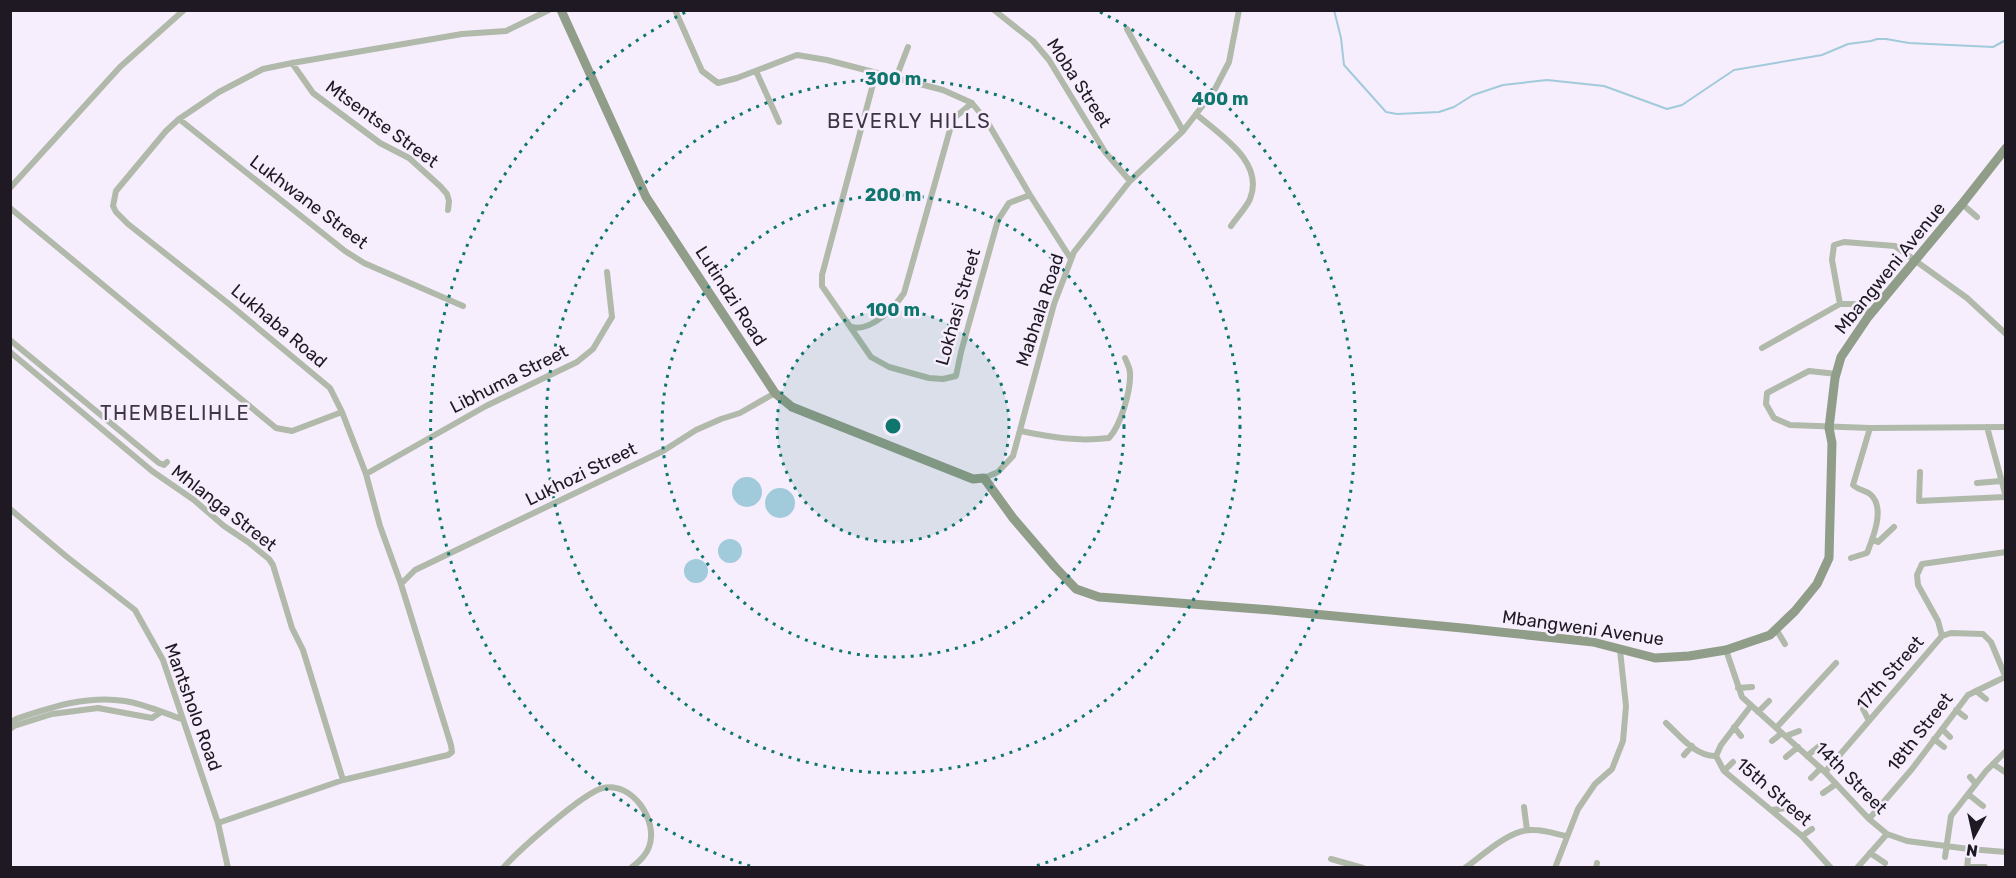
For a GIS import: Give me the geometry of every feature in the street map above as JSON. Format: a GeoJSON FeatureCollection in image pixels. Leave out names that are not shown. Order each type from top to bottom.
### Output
{"type":"FeatureCollection","features":[{"type":"Feature","properties":{"kind":"street"},"geometry":{"type":"LineString","coordinates":[[10,188],[120,67],[184,10]]}},
{"type":"Feature","properties":{"kind":"street","name":"Lukhaba Road"},"geometry":{"type":"LineString","coordinates":[[218,823],[343,780],[448,755],[452,752],[451,745],[380,526],[366,474],[342,412],[330,388],[130,226],[113,206],[116,191],[166,131],[179,119],[219,92],[263,69],[462,34],[506,31],[549,10]]}},
{"type":"Feature","properties":{"kind":"street","name":"Lutindzi Road"},"geometry":{"type":"LineString","coordinates":[[561,10],[646,197],[775,393],[792,407],[973,479],[984,478]]}},
{"type":"Feature","properties":{"kind":"street"},"geometry":{"type":"LineString","coordinates":[[675,10],[702,71],[718,83],[797,55],[827,60],[943,90],[972,103],[988,123],[1071,259]]}},
{"type":"Feature","properties":{"kind":"street","name":"Moba Street"},"geometry":{"type":"LineString","coordinates":[[994,10],[1033,41],[1049,60],[1105,152],[1130,181]]}},
{"type":"Feature","properties":{"kind":"street","name":"Mabhala Road"},"geometry":{"type":"LineString","coordinates":[[984,478],[998,472],[1013,456],[1054,304],[1074,252],[1130,181],[1183,131],[1214,91],[1229,62],[1239,10]]}},
{"type":"Feature","properties":{"kind":"street"},"geometry":{"type":"LineString","coordinates":[[1127,29],[1183,131]]}},
{"type":"Feature","properties":{"kind":"street"},"geometry":{"type":"LineString","coordinates":[[897,78],[908,46]]}},
{"type":"Feature","properties":{"kind":"street","name":"Mtsentse Street"},"geometry":{"type":"LineString","coordinates":[[292,63],[313,93],[380,143],[409,158],[440,186],[447,194],[448,210]]}},
{"type":"Feature","properties":{"kind":"street"},"geometry":{"type":"LineString","coordinates":[[756,71],[779,122]]}},
{"type":"Feature","properties":{"kind":"street","name":"Lokhasi Street"},"geometry":{"type":"LineString","coordinates":[[876,73],[822,275],[822,286],[871,357],[888,367],[928,378],[943,379],[956,376],[998,220],[1010,203],[1030,195]]}},
{"type":"Feature","properties":{"kind":"street"},"geometry":{"type":"LineString","coordinates":[[852,327],[866,326],[889,310],[904,293],[953,118],[972,103]]}},
{"type":"Feature","properties":{"kind":"street"},"geometry":{"type":"LineString","coordinates":[[1196,114],[1242,155],[1251,168],[1253,183],[1250,199],[1231,226]]}},
{"type":"Feature","properties":{"kind":"street","name":"Lukhwane Street"},"geometry":{"type":"LineString","coordinates":[[179,119],[345,251],[364,262],[463,306]]}},
{"type":"Feature","properties":{"kind":"street","name":"Mbangweni Avenue"},"geometry":{"type":"LineString","coordinates":[[984,478],[1013,518],[1076,589],[1099,597],[1271,610],[1593,642],[1655,658],[1689,656],[1726,650],[1770,635],[1817,585],[1829,558],[1832,443],[1829,428],[1841,357],[1871,312],[2004,153]]}},
{"type":"Feature","properties":{"kind":"street"},"geometry":{"type":"LineString","coordinates":[[1962,204],[1977,217]]}},
{"type":"Feature","properties":{"kind":"street"},"geometry":{"type":"LineString","coordinates":[[10,208],[276,428],[292,431],[342,412]]}},
{"type":"Feature","properties":{"kind":"street"},"geometry":{"type":"LineString","coordinates":[[1840,304],[1832,260],[1834,245],[1844,242],[1895,246],[1967,298],[2006,334]]}},
{"type":"Feature","properties":{"kind":"street","name":"Libhuma Street"},"geometry":{"type":"LineString","coordinates":[[366,474],[486,406],[577,362],[593,349],[612,316],[607,272]]}},
{"type":"Feature","properties":{"kind":"street"},"geometry":{"type":"LineString","coordinates":[[1762,348],[1840,304],[1854,304],[1871,312]]}},
{"type":"Feature","properties":{"kind":"street"},"geometry":{"type":"LineString","coordinates":[[10,340],[159,463],[164,465],[167,462]]}},
{"type":"Feature","properties":{"kind":"street","name":"Mhlanga Street"},"geometry":{"type":"LineString","coordinates":[[10,352],[152,471],[194,500],[224,526],[269,559],[273,565],[292,628],[303,650],[343,780]]}},
{"type":"Feature","properties":{"kind":"street"},"geometry":{"type":"LineString","coordinates":[[1020,431],[1070,440],[1086,441],[1109,438],[1117,430],[1129,385],[1130,370],[1125,358]]}},
{"type":"Feature","properties":{"kind":"street"},"geometry":{"type":"LineString","coordinates":[[1837,374],[1809,371],[1767,393],[1766,404],[1774,418],[1790,425],[1829,428],[2006,427]]}},
{"type":"Feature","properties":{"kind":"street","name":"Lukhozi Street"},"geometry":{"type":"LineString","coordinates":[[400,584],[415,570],[663,451],[696,430],[740,413],[775,393]]}},
{"type":"Feature","properties":{"kind":"street"},"geometry":{"type":"LineString","coordinates":[[1920,472],[1919,501],[2005,497],[1987,427]]}},
{"type":"Feature","properties":{"kind":"street"},"geometry":{"type":"LineString","coordinates":[[1851,558],[1867,553],[1878,510],[1870,494],[1853,485],[1870,428]]}},
{"type":"Feature","properties":{"kind":"street"},"geometry":{"type":"LineString","coordinates":[[1977,483],[2001,481]]}},
{"type":"Feature","properties":{"kind":"street","name":"Mantsholo Road"},"geometry":{"type":"LineString","coordinates":[[10,509],[135,610],[163,660],[218,823],[228,867]]}},
{"type":"Feature","properties":{"kind":"street"},"geometry":{"type":"LineString","coordinates":[[1872,539],[1878,542],[1893,527]]}},
{"type":"Feature","properties":{"kind":"street"},"geometry":{"type":"LineString","coordinates":[[1942,636],[1938,621],[1918,585],[1917,575],[1922,564],[2006,552]]}},
{"type":"Feature","properties":{"kind":"street"},"geometry":{"type":"LineString","coordinates":[[1776,629],[1785,644]]}},
{"type":"Feature","properties":{"kind":"street","name":"17th Street"},"geometry":{"type":"LineString","coordinates":[[1811,778],[1823,770],[1869,721],[1942,636],[1951,633],[1983,634],[1991,642],[2005,677]]}},
{"type":"Feature","properties":{"kind":"street"},"geometry":{"type":"LineString","coordinates":[[1555,867],[1578,809],[1595,784],[1612,769],[1623,741],[1626,706],[1620,650]]}},
{"type":"Feature","properties":{"kind":"street","name":"14th Street"},"geometry":{"type":"LineString","coordinates":[[1726,650],[1738,688],[1750,707],[1777,727],[1823,770],[1850,804],[1887,834],[1907,841],[2006,852]]}},
{"type":"Feature","properties":{"kind":"street"},"geometry":{"type":"LineString","coordinates":[[1777,727],[1836,663]]}},
{"type":"Feature","properties":{"kind":"street"},"geometry":{"type":"LineString","coordinates":[[1828,672],[1836,671]]}},
{"type":"Feature","properties":{"kind":"street","name":"18th Street"},"geometry":{"type":"LineString","coordinates":[[1869,819],[1918,766],[1934,739],[1968,695],[2005,677]]}},
{"type":"Feature","properties":{"kind":"street"},"geometry":{"type":"LineString","coordinates":[[1738,688],[1752,687]]}},
{"type":"Feature","properties":{"kind":"street"},"geometry":{"type":"LineString","coordinates":[[1976,691],[1986,699]]}},
{"type":"Feature","properties":{"kind":"street"},"geometry":{"type":"LineString","coordinates":[[1805,696],[1812,701]]}},
{"type":"Feature","properties":{"kind":"street"},"geometry":{"type":"LineString","coordinates":[[10,723],[56,706],[95,698],[126,701],[182,718]]}},
{"type":"Feature","properties":{"kind":"street"},"geometry":{"type":"LineString","coordinates":[[1758,712],[1769,701]]}},
{"type":"Feature","properties":{"kind":"street","name":"15th Street"},"geometry":{"type":"LineString","coordinates":[[1750,707],[1721,745],[1716,756],[1724,771],[1802,836],[1831,867]]}},
{"type":"Feature","properties":{"kind":"street"},"geometry":{"type":"LineString","coordinates":[[10,729],[52,714],[98,708],[152,718],[161,712]]}},
{"type":"Feature","properties":{"kind":"street"},"geometry":{"type":"LineString","coordinates":[[1863,709],[1869,721]]}},
{"type":"Feature","properties":{"kind":"street"},"geometry":{"type":"LineString","coordinates":[[1956,710],[1965,717]]}},
{"type":"Feature","properties":{"kind":"street"},"geometry":{"type":"LineString","coordinates":[[1666,723],[1684,735],[1692,746],[1707,756],[1716,756]]}},
{"type":"Feature","properties":{"kind":"street"},"geometry":{"type":"LineString","coordinates":[[1734,727],[1741,736]]}},
{"type":"Feature","properties":{"kind":"street"},"geometry":{"type":"LineString","coordinates":[[1942,729],[1950,737]]}},
{"type":"Feature","properties":{"kind":"street"},"geometry":{"type":"LineString","coordinates":[[1772,741],[1784,734],[1799,731]]}},
{"type":"Feature","properties":{"kind":"street"},"geometry":{"type":"LineString","coordinates":[[1934,739],[1944,747]]}},
{"type":"Feature","properties":{"kind":"street"},"geometry":{"type":"LineString","coordinates":[[1684,755],[1692,746]]}},
{"type":"Feature","properties":{"kind":"street"},"geometry":{"type":"LineString","coordinates":[[1786,757],[1798,747]]}},
{"type":"Feature","properties":{"kind":"street"},"geometry":{"type":"LineString","coordinates":[[1807,756],[1818,747]]}},
{"type":"Feature","properties":{"kind":"street"},"geometry":{"type":"LineString","coordinates":[[1945,857],[1951,816],[2005,752]]}},
{"type":"Feature","properties":{"kind":"street"},"geometry":{"type":"LineString","coordinates":[[1724,771],[1733,762]]}},
{"type":"Feature","properties":{"kind":"street"},"geometry":{"type":"LineString","coordinates":[[1993,764],[2006,772]]}},
{"type":"Feature","properties":{"kind":"street"},"geometry":{"type":"LineString","coordinates":[[1970,777],[1976,784]]}},
{"type":"Feature","properties":{"kind":"street"},"geometry":{"type":"LineString","coordinates":[[1823,793],[1836,784]]}},
{"type":"Feature","properties":{"kind":"street"},"geometry":{"type":"LineString","coordinates":[[503,867],[517,852],[593,792],[607,787],[627,791],[634,797],[650,827],[649,847],[644,856],[631,867]]}},
{"type":"Feature","properties":{"kind":"street"},"geometry":{"type":"LineString","coordinates":[[1968,794],[1983,806]]}},
{"type":"Feature","properties":{"kind":"street"},"geometry":{"type":"LineString","coordinates":[[1954,799],[1960,804]]}},
{"type":"Feature","properties":{"kind":"street"},"geometry":{"type":"LineString","coordinates":[[1524,807],[1527,830]]}},
{"type":"Feature","properties":{"kind":"street"},"geometry":{"type":"LineString","coordinates":[[1772,810],[1786,808]]}},
{"type":"Feature","properties":{"kind":"street"},"geometry":{"type":"LineString","coordinates":[[1802,836],[1812,829]]}},
{"type":"Feature","properties":{"kind":"street"},"geometry":{"type":"LineString","coordinates":[[1465,867],[1509,836],[1521,831],[1566,836]]}},
{"type":"Feature","properties":{"kind":"street"},"geometry":{"type":"LineString","coordinates":[[1857,867],[1887,834]]}},
{"type":"Feature","properties":{"kind":"street"},"geometry":{"type":"LineString","coordinates":[[1969,849],[1967,867],[1985,867]]}},
{"type":"Feature","properties":{"kind":"street"},"geometry":{"type":"LineString","coordinates":[[1870,853],[1885,863]]}},
{"type":"Feature","properties":{"kind":"street"},"geometry":{"type":"LineString","coordinates":[[1331,859],[1363,867]]}},
{"type":"Feature","properties":{"kind":"water"},"geometry":{"type":"Polygon","coordinates":[[[747,477],[758,481],[762,492],[758,503],[747,507],[736,503],[732,492],[736,481],[747,477]]]}},
{"type":"Feature","properties":{"kind":"water"},"geometry":{"type":"Polygon","coordinates":[[[780,488],[791,492],[795,503],[791,514],[780,518],[769,514],[765,503],[769,492],[780,488]]]}},
{"type":"Feature","properties":{"kind":"water"},"geometry":{"type":"Polygon","coordinates":[[[730,539],[735,540],[741,546],[741,556],[735,562],[730,563],[725,562],[719,556],[718,551],[719,546],[725,540],[730,539]]]}},
{"type":"Feature","properties":{"kind":"water"},"geometry":{"type":"Polygon","coordinates":[[[696,559],[705,562],[708,571],[705,580],[696,583],[687,580],[684,571],[687,562],[696,559]]]}},
{"type":"Feature","properties":{"kind":"waterway"},"geometry":{"type":"LineString","coordinates":[[1334,10],[1341,38],[1344,65],[1386,112],[1397,114],[1439,112],[1454,107],[1473,95],[1503,85],[1547,80],[1604,86],[1667,109],[1682,105],[1734,70],[1822,55],[1848,44],[1886,39],[1909,43],[1993,47],[2006,40]]}},
{"type":"Feature","properties":{"kind":"district","name":"BEVERLY HILLS"},"geometry":{"type":"Point","coordinates":[909,121]}},
{"type":"Feature","properties":{"kind":"district","name":"THEMBELIHLE"},"geometry":{"type":"Point","coordinates":[175,413]}}]}
